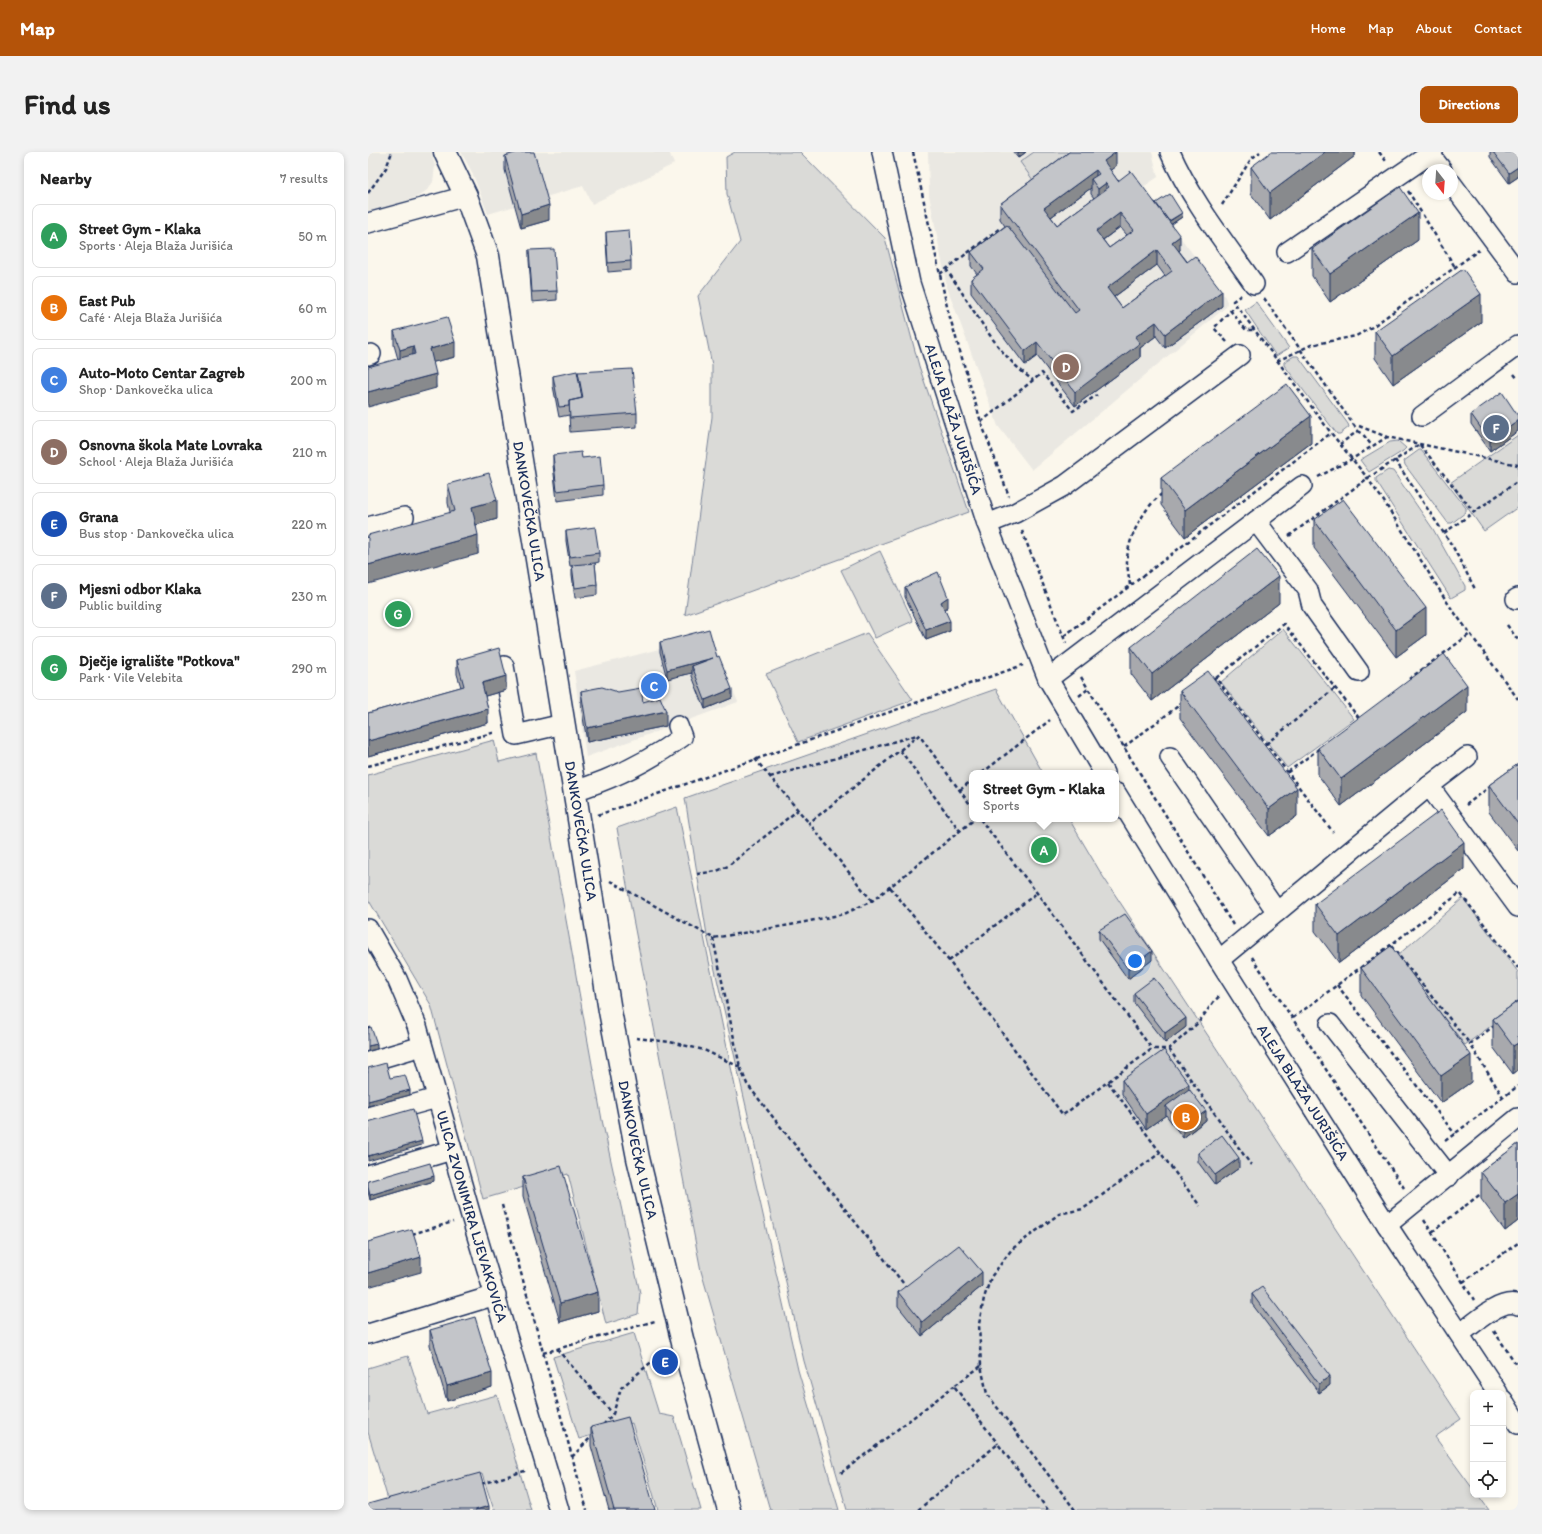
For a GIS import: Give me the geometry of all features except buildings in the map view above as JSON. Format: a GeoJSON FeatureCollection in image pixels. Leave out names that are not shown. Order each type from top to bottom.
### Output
{"type":"FeatureCollection","features":[{"type":"Feature","properties":{"kind":"main road","name":"DANKOVEČKA ULICA"},"geometry":{"type":"LineString","coordinates":[[445,152],[466,196],[485,245],[489,263],[610,1010],[638,1158],[683,1343],[729,1510]]}},
{"type":"Feature","properties":{"kind":"street","name":"ALEJA BLAŽA JURIŠIĆA"},"geometry":{"type":"LineString","coordinates":[[882,152],[910,283],[987,524],[1048,679],[1064,709],[1102,770]]}},
{"type":"Feature","properties":{"kind":"street"},"geometry":{"type":"LineString","coordinates":[[1170,152],[1182,178],[1210,222],[1254,284]]}},
{"type":"Feature","properties":{"kind":"street"},"geometry":{"type":"LineString","coordinates":[[1287,252],[1431,153],[1438,164]]}},
{"type":"Feature","properties":{"kind":"street"},"geometry":{"type":"LineString","coordinates":[[1458,192],[1518,273]]}},
{"type":"Feature","properties":{"kind":"street"},"geometry":{"type":"LineString","coordinates":[[368,224],[466,196]]}},
{"type":"Feature","properties":{"kind":"street"},"geometry":{"type":"LineString","coordinates":[[1422,416],[1518,345]]}},
{"type":"Feature","properties":{"kind":"street"},"geometry":{"type":"LineString","coordinates":[[987,524],[1015,513],[1064,486],[1240,355]]}},
{"type":"Feature","properties":{"kind":"street"},"geometry":{"type":"LineString","coordinates":[[1048,679],[1302,486]]}},
{"type":"Feature","properties":{"kind":"street"},"geometry":{"type":"LineString","coordinates":[[368,527],[404,517]]}},
{"type":"Feature","properties":{"kind":"street"},"geometry":{"type":"LineString","coordinates":[[1256,521],[1308,590],[1312,606],[1359,672]]}},
{"type":"Feature","properties":{"kind":"street"},"geometry":{"type":"LineString","coordinates":[[504,666],[516,735],[563,724]]}},
{"type":"Feature","properties":{"kind":"street"},"geometry":{"type":"LineString","coordinates":[[574,791],[622,774],[658,755],[682,737],[678,726]]}},
{"type":"Feature","properties":{"kind":"street"},"geometry":{"type":"LineString","coordinates":[[1170,757],[1277,912]]}},
{"type":"Feature","properties":{"kind":"street"},"geometry":{"type":"LineString","coordinates":[[1219,960],[1429,786],[1467,757]]}},
{"type":"Feature","properties":{"kind":"street"},"geometry":{"type":"LineString","coordinates":[[1429,786],[1518,907]]}},
{"type":"Feature","properties":{"kind":"street","name":"ALEJA BLAŽA JURIŠIĆA"},"geometry":{"type":"LineString","coordinates":[[1119,798],[1219,960],[1387,1225],[1496,1390]]}},
{"type":"Feature","properties":{"kind":"street","name":"ULICA ZVONIMIRA LJEVAKOVIĆA"},"geometry":{"type":"LineString","coordinates":[[371,941],[397,979],[417,1026],[471,1216],[560,1510]]}},
{"type":"Feature","properties":{"kind":"street"},"geometry":{"type":"LineString","coordinates":[[1330,1024],[1449,1176]]}},
{"type":"Feature","properties":{"kind":"street"},"geometry":{"type":"LineString","coordinates":[[368,1062],[422,1046]]}},
{"type":"Feature","properties":{"kind":"street"},"geometry":{"type":"LineString","coordinates":[[368,1117],[437,1098]]}},
{"type":"Feature","properties":{"kind":"street"},"geometry":{"type":"LineString","coordinates":[[1387,1225],[1449,1176],[1518,1118]]}},
{"type":"Feature","properties":{"kind":"street"},"geometry":{"type":"LineString","coordinates":[[368,1175],[452,1150]]}},
{"type":"Feature","properties":{"kind":"street"},"geometry":{"type":"LineString","coordinates":[[368,1334],[496,1295]]}},
{"type":"Feature","properties":{"kind":"street"},"geometry":{"type":"LineString","coordinates":[[1460,1334],[1498,1306],[1513,1302],[1518,1305]]}},
{"type":"Feature","properties":{"kind":"street"},"geometry":{"type":"LineString","coordinates":[[1506,1405],[1518,1424]]}},
{"type":"Feature","properties":{"kind":"path"},"geometry":{"type":"LineString","coordinates":[[368,193],[386,168],[392,152]]}},
{"type":"Feature","properties":{"kind":"path"},"geometry":{"type":"LineString","coordinates":[[1210,222],[1251,159],[1260,152]]}},
{"type":"Feature","properties":{"kind":"path"},"geometry":{"type":"LineString","coordinates":[[1404,184],[1456,267]]}},
{"type":"Feature","properties":{"kind":"path"},"geometry":{"type":"LineString","coordinates":[[940,274],[1000,228]]}},
{"type":"Feature","properties":{"kind":"path"},"geometry":{"type":"LineString","coordinates":[[1277,361],[1301,349],[1356,336],[1372,327],[1493,240]]}},
{"type":"Feature","properties":{"kind":"path"},"geometry":{"type":"LineString","coordinates":[[946,269],[968,298],[978,319],[1018,370],[1034,380]]}},
{"type":"Feature","properties":{"kind":"path"},"geometry":{"type":"LineString","coordinates":[[1266,301],[1358,431],[1362,433],[1372,446]]}},
{"type":"Feature","properties":{"kind":"path"},"geometry":{"type":"LineString","coordinates":[[1236,305],[1214,328],[1240,355]]}},
{"type":"Feature","properties":{"kind":"path"},"geometry":{"type":"LineString","coordinates":[[1230,310],[1246,330],[1253,330]]}},
{"type":"Feature","properties":{"kind":"path"},"geometry":{"type":"LineString","coordinates":[[1242,314],[1331,433],[1368,478],[1449,605],[1518,700]]}},
{"type":"Feature","properties":{"kind":"path"},"geometry":{"type":"LineString","coordinates":[[981,422],[1042,374],[1072,411],[1097,395]]}},
{"type":"Feature","properties":{"kind":"path"},"geometry":{"type":"LineString","coordinates":[[1514,374],[1518,379]]}},
{"type":"Feature","properties":{"kind":"path"},"geometry":{"type":"LineString","coordinates":[[1292,394],[1299,390]]}},
{"type":"Feature","properties":{"kind":"path"},"geometry":{"type":"LineString","coordinates":[[1359,426],[1388,437],[1518,465]]}},
{"type":"Feature","properties":{"kind":"path"},"geometry":{"type":"LineString","coordinates":[[1340,444],[1358,431]]}},
{"type":"Feature","properties":{"kind":"path"},"geometry":{"type":"LineString","coordinates":[[1063,636],[1331,433]]}},
{"type":"Feature","properties":{"kind":"path"},"geometry":{"type":"LineString","coordinates":[[1302,486],[1352,459],[1388,437]]}},
{"type":"Feature","properties":{"kind":"path"},"geometry":{"type":"LineString","coordinates":[[1284,540],[1368,478],[1420,444]]}},
{"type":"Feature","properties":{"kind":"path"},"geometry":{"type":"LineString","coordinates":[[1420,444],[1474,512]]}},
{"type":"Feature","properties":{"kind":"path"},"geometry":{"type":"LineString","coordinates":[[1396,460],[1444,533],[1475,590]]}},
{"type":"Feature","properties":{"kind":"path"},"geometry":{"type":"LineString","coordinates":[[1444,533],[1518,481]]}},
{"type":"Feature","properties":{"kind":"path"},"geometry":{"type":"LineString","coordinates":[[1130,585],[1127,562],[1134,530],[1157,498],[1169,488]]}},
{"type":"Feature","properties":{"kind":"path"},"geometry":{"type":"LineString","coordinates":[[1210,682],[1284,624],[1359,718]]}},
{"type":"Feature","properties":{"kind":"path"},"geometry":{"type":"LineString","coordinates":[[1507,625],[1518,640]]}},
{"type":"Feature","properties":{"kind":"path"},"geometry":{"type":"LineString","coordinates":[[1408,680],[1470,634]]}},
{"type":"Feature","properties":{"kind":"path"},"geometry":{"type":"LineString","coordinates":[[591,818],[1039,659]]}},
{"type":"Feature","properties":{"kind":"path"},"geometry":{"type":"LineString","coordinates":[[1216,678],[1333,832]]}},
{"type":"Feature","properties":{"kind":"path"},"geometry":{"type":"LineString","coordinates":[[1266,744],[1335,688]]}},
{"type":"Feature","properties":{"kind":"path"},"geometry":{"type":"LineString","coordinates":[[986,770],[1088,689]]}},
{"type":"Feature","properties":{"kind":"path"},"geometry":{"type":"LineString","coordinates":[[1124,748],[1185,701]]}},
{"type":"Feature","properties":{"kind":"path"},"geometry":{"type":"LineString","coordinates":[[1353,723],[1365,714]]}},
{"type":"Feature","properties":{"kind":"path"},"geometry":{"type":"LineString","coordinates":[[368,766],[514,727]]}},
{"type":"Feature","properties":{"kind":"path"},"geometry":{"type":"LineString","coordinates":[[770,777],[919,735]]}},
{"type":"Feature","properties":{"kind":"path"},"geometry":{"type":"LineString","coordinates":[[809,823],[919,735]]}},
{"type":"Feature","properties":{"kind":"path"},"geometry":{"type":"LineString","coordinates":[[919,735],[969,803]]}},
{"type":"Feature","properties":{"kind":"path"},"geometry":{"type":"LineString","coordinates":[[1288,772],[1323,745]]}},
{"type":"Feature","properties":{"kind":"path"},"geometry":{"type":"LineString","coordinates":[[900,750],[960,831]]}},
{"type":"Feature","properties":{"kind":"path"},"geometry":{"type":"LineString","coordinates":[[755,759],[872,901]]}},
{"type":"Feature","properties":{"kind":"path"},"geometry":{"type":"LineString","coordinates":[[960,790],[969,782]]}},
{"type":"Feature","properties":{"kind":"path"},"geometry":{"type":"LineString","coordinates":[[1464,807],[1494,784]]}},
{"type":"Feature","properties":{"kind":"path"},"geometry":{"type":"LineString","coordinates":[[697,874],[717,871],[728,866],[798,810]]}},
{"type":"Feature","properties":{"kind":"path"},"geometry":{"type":"LineString","coordinates":[[608,880],[713,938],[844,914],[872,901],[971,822]]}},
{"type":"Feature","properties":{"kind":"path"},"geometry":{"type":"LineString","coordinates":[[982,822],[1037,892],[1152,1049]]}},
{"type":"Feature","properties":{"kind":"path"},"geometry":{"type":"LineString","coordinates":[[890,887],[949,961],[1063,1115],[1152,1049],[1169,1049],[1199,1022],[1214,1001],[1224,992]]}},
{"type":"Feature","properties":{"kind":"path"},"geometry":{"type":"LineString","coordinates":[[949,961],[1037,892]]}},
{"type":"Feature","properties":{"kind":"path"},"geometry":{"type":"LineString","coordinates":[[1292,1018],[1460,894],[1518,968]]}},
{"type":"Feature","properties":{"kind":"path"},"geometry":{"type":"LineString","coordinates":[[713,938],[740,1067],[747,1084],[907,1288]]}},
{"type":"Feature","properties":{"kind":"path"},"geometry":{"type":"LineString","coordinates":[[1391,946],[1470,1044],[1503,1097]]}},
{"type":"Feature","properties":{"kind":"path"},"geometry":{"type":"LineString","coordinates":[[1337,985],[1454,1134]]}},
{"type":"Feature","properties":{"kind":"path"},"geometry":{"type":"LineString","coordinates":[[1470,1044],[1500,1022]]}},
{"type":"Feature","properties":{"kind":"path"},"geometry":{"type":"LineString","coordinates":[[635,1038],[670,1042],[704,1050],[740,1067]]}},
{"type":"Feature","properties":{"kind":"path"},"geometry":{"type":"LineString","coordinates":[[1169,1049],[1251,1165]]}},
{"type":"Feature","properties":{"kind":"path"},"geometry":{"type":"LineString","coordinates":[[1108,1082],[1200,1206]]}},
{"type":"Feature","properties":{"kind":"path"},"geometry":{"type":"LineString","coordinates":[[1442,1144],[1518,1086]]}},
{"type":"Feature","properties":{"kind":"path"},"geometry":{"type":"LineString","coordinates":[[1075,1510],[987,1394],[981,1366],[979,1324],[984,1298],[991,1277],[1012,1249],[1059,1214],[1083,1209],[1160,1153]]}},
{"type":"Feature","properties":{"kind":"path"},"geometry":{"type":"LineString","coordinates":[[1432,1232],[1487,1189]]}},
{"type":"Feature","properties":{"kind":"path"},"geometry":{"type":"LineString","coordinates":[[502,1205],[588,1510]]}},
{"type":"Feature","properties":{"kind":"path"},"geometry":{"type":"LineString","coordinates":[[404,1236],[471,1216]]}},
{"type":"Feature","properties":{"kind":"path"},"geometry":{"type":"LineString","coordinates":[[1463,1282],[1518,1243]]}},
{"type":"Feature","properties":{"kind":"path"},"geometry":{"type":"LineString","coordinates":[[543,1353],[654,1321]]}},
{"type":"Feature","properties":{"kind":"path"},"geometry":{"type":"LineString","coordinates":[[557,1349],[612,1414]]}},
{"type":"Feature","properties":{"kind":"path"},"geometry":{"type":"LineString","coordinates":[[600,1428],[612,1414],[621,1388],[663,1352]]}},
{"type":"Feature","properties":{"kind":"path"},"geometry":{"type":"LineString","coordinates":[[841,1472],[981,1366]]}},
{"type":"Feature","properties":{"kind":"path"},"geometry":{"type":"LineString","coordinates":[[954,1386],[1048,1510]]}},
{"type":"Feature","properties":{"kind":"path"},"geometry":{"type":"LineString","coordinates":[[572,1457],[596,1432]]}},
{"type":"Feature","properties":{"kind":"path"},"geometry":{"type":"LineString","coordinates":[[918,1510],[998,1444]]}},
{"type":"Feature","properties":{"kind":"path"},"geometry":{"type":"LineString","coordinates":[[475,1486],[534,1468]]}},
{"type":"Feature","properties":{"kind":"shaded area"},"geometry":{"type":"Polygon","coordinates":[[[368,152],[431,152],[435,166],[433,182],[427,190],[419,196],[368,215],[368,152]]]}},
{"type":"Feature","properties":{"kind":"shaded area"},"geometry":{"type":"Polygon","coordinates":[[[461,152],[669,152],[674,164],[592,204],[583,186],[488,214],[472,172],[461,152]]]}},
{"type":"Feature","properties":{"kind":"shaded area"},"geometry":{"type":"Polygon","coordinates":[[[735,152],[800,152],[885,238],[919,366],[969,512],[685,615],[712,417],[712,365],[698,296],[740,242],[727,194],[726,157],[735,152]]]}},
{"type":"Feature","properties":{"kind":"shaded area"},"geometry":{"type":"Polygon","coordinates":[[[928,152],[1152,152],[1158,177],[1143,187],[1157,207],[1170,199],[1182,217],[1171,225],[1225,297],[1227,302],[1226,307],[1032,470],[998,426],[947,287],[929,195],[928,152]]]}},
{"type":"Feature","properties":{"kind":"shaded area"},"geometry":{"type":"Polygon","coordinates":[[[1034,152],[1067,152],[1073,161],[1038,187],[1020,162],[1034,152]]]}},
{"type":"Feature","properties":{"kind":"shaded area"},"geometry":{"type":"Polygon","coordinates":[[[1256,302],[1289,348],[1276,356],[1245,310],[1256,302]]]}},
{"type":"Feature","properties":{"kind":"shaded area"},"geometry":{"type":"Polygon","coordinates":[[[1294,356],[1298,356],[1348,424],[1349,427],[1340,434],[1337,434],[1284,365],[1284,362],[1294,356]]]}},
{"type":"Feature","properties":{"kind":"shaded area"},"geometry":{"type":"Polygon","coordinates":[[[1518,435],[1518,507],[1484,531],[1450,483],[1518,435]]]}},
{"type":"Feature","properties":{"kind":"shaded area"},"geometry":{"type":"Polygon","coordinates":[[[1398,441],[1406,448],[1369,472],[1360,460],[1390,442],[1398,441]]]}},
{"type":"Feature","properties":{"kind":"shaded area"},"geometry":{"type":"Polygon","coordinates":[[[1421,450],[1466,508],[1466,512],[1452,523],[1448,523],[1405,465],[1404,461],[1421,450]]]}},
{"type":"Feature","properties":{"kind":"shaded area"},"geometry":{"type":"Polygon","coordinates":[[[1388,470],[1393,471],[1433,529],[1465,586],[1465,590],[1451,598],[1376,481],[1376,478],[1388,470]]]}},
{"type":"Feature","properties":{"kind":"shaded area"},"geometry":{"type":"Polygon","coordinates":[[[880,551],[913,621],[875,638],[841,570],[880,551]]]}},
{"type":"Feature","properties":{"kind":"shaded area"},"geometry":{"type":"Polygon","coordinates":[[[1283,629],[1354,719],[1287,768],[1221,682],[1283,629]]]}},
{"type":"Feature","properties":{"kind":"shaded area"},"geometry":{"type":"Polygon","coordinates":[[[867,633],[913,700],[798,742],[766,674],[867,633]]]}},
{"type":"Feature","properties":{"kind":"shaded area"},"geometry":{"type":"Polygon","coordinates":[[[710,636],[738,702],[586,757],[574,671],[710,636]]]}},
{"type":"Feature","properties":{"kind":"shaded area"},"geometry":{"type":"Polygon","coordinates":[[[996,689],[1041,770],[969,770],[969,822],[1071,822],[1102,875],[1461,1419],[1435,1437],[1470,1485],[1470,1498],[1480,1498],[1489,1510],[847,1510],[804,1361],[707,935],[685,798],[996,689]]]}},
{"type":"Feature","properties":{"kind":"shaded area"},"geometry":{"type":"Polygon","coordinates":[[[494,740],[499,762],[536,753],[602,1120],[640,1293],[638,1314],[606,1324],[568,1174],[483,1199],[431,1005],[368,899],[368,775],[494,740]]]}},
{"type":"Feature","properties":{"kind":"shaded area"},"geometry":{"type":"Polygon","coordinates":[[[677,807],[747,1144],[798,1370],[839,1510],[770,1510],[701,1271],[633,919],[617,828],[677,807]]]}},
{"type":"Feature","properties":{"kind":"shaded area"},"geometry":{"type":"Polygon","coordinates":[[[1463,898],[1518,972],[1518,1006],[1465,1045],[1397,956],[1463,898]]]}},
{"type":"Feature","properties":{"kind":"shaded area"},"geometry":{"type":"Polygon","coordinates":[[[634,1333],[659,1414],[674,1417],[701,1510],[658,1510],[632,1423],[579,1439],[553,1357],[634,1333]]]}},
{"type":"Feature","properties":{"kind":"shaded area"},"geometry":{"type":"Polygon","coordinates":[[[408,1356],[427,1414],[497,1395],[531,1510],[494,1510],[482,1474],[389,1503],[368,1432],[368,1368],[408,1356]]]}},
{"type":"Feature","properties":{"kind":"place","name":"Osnovna škola Mate Lovraka"},"geometry":{"type":"Point","coordinates":[1066,367]}},
{"type":"Feature","properties":{"kind":"place","name":"Mjesni odbor Klaka"},"geometry":{"type":"Point","coordinates":[1496,428]}},
{"type":"Feature","properties":{"kind":"place","name":"Dječje igralište \"Potkova\""},"geometry":{"type":"Point","coordinates":[398,614]}},
{"type":"Feature","properties":{"kind":"place","name":"Auto-Moto Centar Zagreb"},"geometry":{"type":"Point","coordinates":[654,686]}},
{"type":"Feature","properties":{"kind":"place","name":"Street Gym - Klaka"},"geometry":{"type":"Point","coordinates":[1044,850]}},
{"type":"Feature","properties":{"kind":"place","name":"East Pub"},"geometry":{"type":"Point","coordinates":[1186,1117]}},
{"type":"Feature","properties":{"kind":"place","name":"Grana"},"geometry":{"type":"Point","coordinates":[665,1362]}}]}
